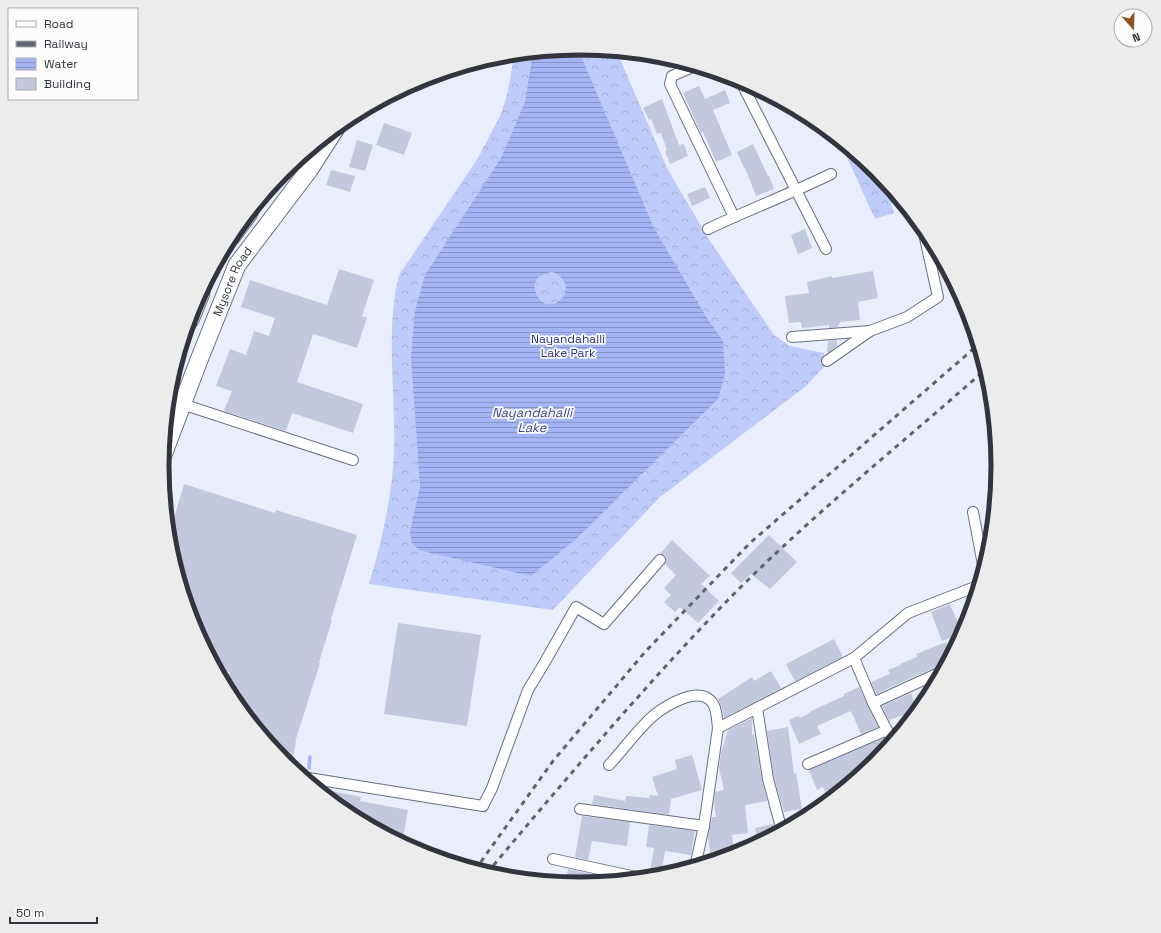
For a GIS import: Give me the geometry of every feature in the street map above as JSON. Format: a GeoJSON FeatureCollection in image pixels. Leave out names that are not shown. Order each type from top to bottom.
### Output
{"type":"FeatureCollection","features":[{"type":"Feature","properties":{"kind":"highway","name":"Mysore Road"},"geometry":{"type":"LineString","coordinates":[[171,434],[237,264],[309,170],[326,143]]}},
{"type":"Feature","properties":{"kind":"street"},"geometry":{"type":"LineString","coordinates":[[688,69],[672,76],[670,84],[734,216]]}},
{"type":"Feature","properties":{"kind":"street"},"geometry":{"type":"LineString","coordinates":[[744,89],[826,250]]}},
{"type":"Feature","properties":{"kind":"street"},"geometry":{"type":"LineString","coordinates":[[708,229],[734,216],[796,191],[831,174]]}},
{"type":"Feature","properties":{"kind":"street"},"geometry":{"type":"LineString","coordinates":[[827,361],[870,331],[907,317],[938,297],[926,243]]}},
{"type":"Feature","properties":{"kind":"street"},"geometry":{"type":"LineString","coordinates":[[792,337],[870,331]]}},
{"type":"Feature","properties":{"kind":"street"},"geometry":{"type":"LineString","coordinates":[[182,404],[353,460]]}},
{"type":"Feature","properties":{"kind":"street"},"geometry":{"type":"LineString","coordinates":[[973,512],[982,557]]}},
{"type":"Feature","properties":{"kind":"street"},"geometry":{"type":"LineString","coordinates":[[312,779],[483,806],[492,788],[528,690],[546,662],[576,607],[604,624],[660,560]]}},
{"type":"Feature","properties":{"kind":"street"},"geometry":{"type":"LineString","coordinates":[[718,728],[854,658],[908,613],[974,586]]}},
{"type":"Feature","properties":{"kind":"street"},"geometry":{"type":"LineString","coordinates":[[854,658],[873,703],[891,737]]}},
{"type":"Feature","properties":{"kind":"street"},"geometry":{"type":"LineString","coordinates":[[873,703],[936,674]]}},
{"type":"Feature","properties":{"kind":"street"},"geometry":{"type":"LineString","coordinates":[[609,765],[653,716],[673,703],[692,696],[702,695],[712,701],[718,728],[704,826],[696,861]]}},
{"type":"Feature","properties":{"kind":"street"},"geometry":{"type":"LineString","coordinates":[[756,708],[768,779],[781,826]]}},
{"type":"Feature","properties":{"kind":"street"},"geometry":{"type":"LineString","coordinates":[[808,764],[887,730]]}},
{"type":"Feature","properties":{"kind":"street"},"geometry":{"type":"LineString","coordinates":[[580,808],[704,826]]}},
{"type":"Feature","properties":{"kind":"street"},"geometry":{"type":"LineString","coordinates":[[553,859],[626,875]]}},
{"type":"Feature","properties":{"kind":"green space","name":"Nayandahalli Lake"},"geometry":{"type":"Polygon","coordinates":[[[580,55],[619,57],[667,168],[708,238],[774,335],[790,346],[824,353],[824,367],[805,387],[660,497],[553,610],[369,584],[386,519],[393,469],[394,430],[392,340],[395,296],[399,275],[478,158],[501,114],[508,91],[513,61],[554,56],[580,55]]]}},
{"type":"Feature","properties":{"kind":"green space"},"geometry":{"type":"Polygon","coordinates":[[[844,150],[889,194],[894,213],[875,219],[844,150]]]}},
{"type":"Feature","properties":{"kind":"water","name":"Nayandahalli Lake"},"geometry":{"type":"Polygon","coordinates":[[[581,55],[653,226],[705,315],[723,341],[725,374],[718,399],[576,539],[531,576],[419,550],[412,543],[410,532],[420,487],[411,357],[415,311],[425,275],[501,158],[525,102],[532,58],[581,55]],[[552,272],[542,275],[536,281],[535,288],[541,301],[548,304],[555,304],[565,294],[566,286],[559,276],[552,272]]]}},
{"type":"Feature","properties":{"kind":"building"},"geometry":{"type":"Polygon","coordinates":[[[699,86],[705,99],[725,90],[730,103],[713,110],[732,155],[716,162],[703,132],[701,133],[683,93],[699,86]]]}},
{"type":"Feature","properties":{"kind":"building"},"geometry":{"type":"Polygon","coordinates":[[[662,99],[679,145],[684,144],[688,156],[670,164],[661,133],[657,134],[651,119],[649,120],[643,108],[662,99]]]}},
{"type":"Feature","properties":{"kind":"building"},"geometry":{"type":"Polygon","coordinates":[[[384,123],[412,133],[404,155],[376,145],[384,123]]]}},
{"type":"Feature","properties":{"kind":"building"},"geometry":{"type":"Polygon","coordinates":[[[357,140],[373,145],[365,171],[349,167],[357,140]]]}},
{"type":"Feature","properties":{"kind":"building"},"geometry":{"type":"Polygon","coordinates":[[[753,144],[768,176],[769,175],[774,189],[756,196],[737,152],[753,144]]]}},
{"type":"Feature","properties":{"kind":"building"},"geometry":{"type":"Polygon","coordinates":[[[331,170],[355,176],[350,192],[326,185],[331,170]]]}},
{"type":"Feature","properties":{"kind":"building"},"geometry":{"type":"Polygon","coordinates":[[[705,187],[710,198],[692,206],[687,194],[705,187]]]}},
{"type":"Feature","properties":{"kind":"building"},"geometry":{"type":"Polygon","coordinates":[[[805,229],[812,248],[798,254],[791,235],[805,229]]]}},
{"type":"Feature","properties":{"kind":"building"},"geometry":{"type":"Polygon","coordinates":[[[339,269],[374,280],[362,316],[367,318],[357,348],[313,334],[297,382],[363,404],[353,433],[292,413],[286,431],[224,411],[232,391],[216,386],[230,349],[246,355],[254,331],[269,336],[275,318],[241,307],[250,280],[327,305],[339,269]]]}},
{"type":"Feature","properties":{"kind":"building"},"geometry":{"type":"Polygon","coordinates":[[[873,271],[878,298],[858,302],[860,320],[840,322],[838,327],[829,328],[829,325],[802,328],[801,322],[789,323],[785,296],[809,293],[807,282],[832,276],[832,278],[873,271]]]}},
{"type":"Feature","properties":{"kind":"building"},"geometry":{"type":"Polygon","coordinates":[[[837,340],[837,346],[827,352],[828,341],[837,340]]]}},
{"type":"Feature","properties":{"kind":"building"},"geometry":{"type":"Polygon","coordinates":[[[184,484],[275,513],[276,510],[357,535],[331,619],[332,620],[319,662],[320,663],[295,742],[293,759],[271,738],[254,717],[228,678],[230,672],[223,670],[211,649],[200,624],[183,573],[173,521],[184,484]]]}},
{"type":"Feature","properties":{"kind":"building"},"geometry":{"type":"Polygon","coordinates":[[[769,535],[797,562],[770,589],[751,574],[741,583],[731,573],[769,535]]]}},
{"type":"Feature","properties":{"kind":"building"},"geometry":{"type":"Polygon","coordinates":[[[672,540],[710,576],[701,584],[719,601],[698,623],[680,607],[675,612],[664,602],[671,595],[664,588],[676,575],[665,564],[665,555],[660,554],[672,540]]]}},
{"type":"Feature","properties":{"kind":"building"},"geometry":{"type":"Polygon","coordinates":[[[950,604],[958,623],[962,622],[956,636],[942,641],[931,612],[950,604]]]}},
{"type":"Feature","properties":{"kind":"building"},"geometry":{"type":"Polygon","coordinates":[[[398,623],[481,635],[467,726],[384,714],[398,623]]]}},
{"type":"Feature","properties":{"kind":"building"},"geometry":{"type":"Polygon","coordinates":[[[834,639],[843,657],[795,681],[786,664],[834,639]]]}},
{"type":"Feature","properties":{"kind":"building"},"geometry":{"type":"Polygon","coordinates":[[[946,642],[950,650],[941,665],[876,694],[871,682],[890,674],[888,670],[917,657],[916,654],[946,642]]]}},
{"type":"Feature","properties":{"kind":"building"},"geometry":{"type":"Polygon","coordinates":[[[771,671],[781,688],[724,718],[718,699],[752,677],[754,681],[771,671]]]}},
{"type":"Feature","properties":{"kind":"building"},"geometry":{"type":"Polygon","coordinates":[[[859,687],[878,727],[861,734],[851,711],[817,726],[821,734],[799,744],[789,720],[798,716],[800,718],[859,687]]]}},
{"type":"Feature","properties":{"kind":"building"},"geometry":{"type":"Polygon","coordinates":[[[911,693],[916,705],[910,713],[889,720],[882,706],[911,693]]]}},
{"type":"Feature","properties":{"kind":"building"},"geometry":{"type":"Polygon","coordinates":[[[752,718],[752,735],[754,734],[767,801],[745,805],[748,833],[732,835],[734,849],[710,853],[708,837],[712,817],[716,817],[714,804],[715,792],[724,790],[719,768],[721,753],[728,730],[752,718]]]}},
{"type":"Feature","properties":{"kind":"building"},"geometry":{"type":"Polygon","coordinates":[[[788,727],[794,774],[796,773],[802,809],[784,812],[774,778],[767,731],[788,727]]]}},
{"type":"Feature","properties":{"kind":"building"},"geometry":{"type":"Polygon","coordinates":[[[884,738],[886,742],[852,776],[827,796],[823,787],[817,790],[809,770],[884,738]]]}},
{"type":"Feature","properties":{"kind":"building"},"geometry":{"type":"Polygon","coordinates":[[[692,755],[702,790],[671,799],[669,815],[592,804],[594,795],[625,801],[626,796],[649,798],[650,795],[658,796],[652,777],[677,769],[675,760],[692,755]]]}},
{"type":"Feature","properties":{"kind":"building"},"geometry":{"type":"Polygon","coordinates":[[[326,790],[361,797],[360,801],[408,810],[403,838],[352,809],[326,790]]]}},
{"type":"Feature","properties":{"kind":"building"},"geometry":{"type":"Polygon","coordinates":[[[582,816],[630,822],[627,846],[592,841],[588,860],[575,857],[582,816]]]}},
{"type":"Feature","properties":{"kind":"building"},"geometry":{"type":"Polygon","coordinates":[[[773,824],[775,829],[757,839],[755,828],[773,824]]]}},
{"type":"Feature","properties":{"kind":"building"},"geometry":{"type":"Polygon","coordinates":[[[649,825],[695,831],[691,855],[665,851],[662,870],[650,872],[654,848],[646,847],[649,825]]]}},
{"type":"Feature","properties":{"kind":"building"},"geometry":{"type":"Polygon","coordinates":[[[568,869],[605,877],[580,878],[566,877],[568,869]]]}},
{"type":"Feature","properties":{"kind":"waterway"},"geometry":{"type":"LineString","coordinates":[[309,768],[310,757]]}},
{"type":"Feature","properties":{"kind":"railway"},"geometry":{"type":"LineString","coordinates":[[479,865],[553,761],[645,652],[750,543],[974,348]]}},
{"type":"Feature","properties":{"kind":"railway"},"geometry":{"type":"LineString","coordinates":[[491,868],[574,770],[725,603],[821,512],[981,373]]}},
{"type":"Feature","properties":{"kind":"park label","name":"Nayandahalli Lake Park"},"geometry":{"type":"Point","coordinates":[568,346]}}]}
